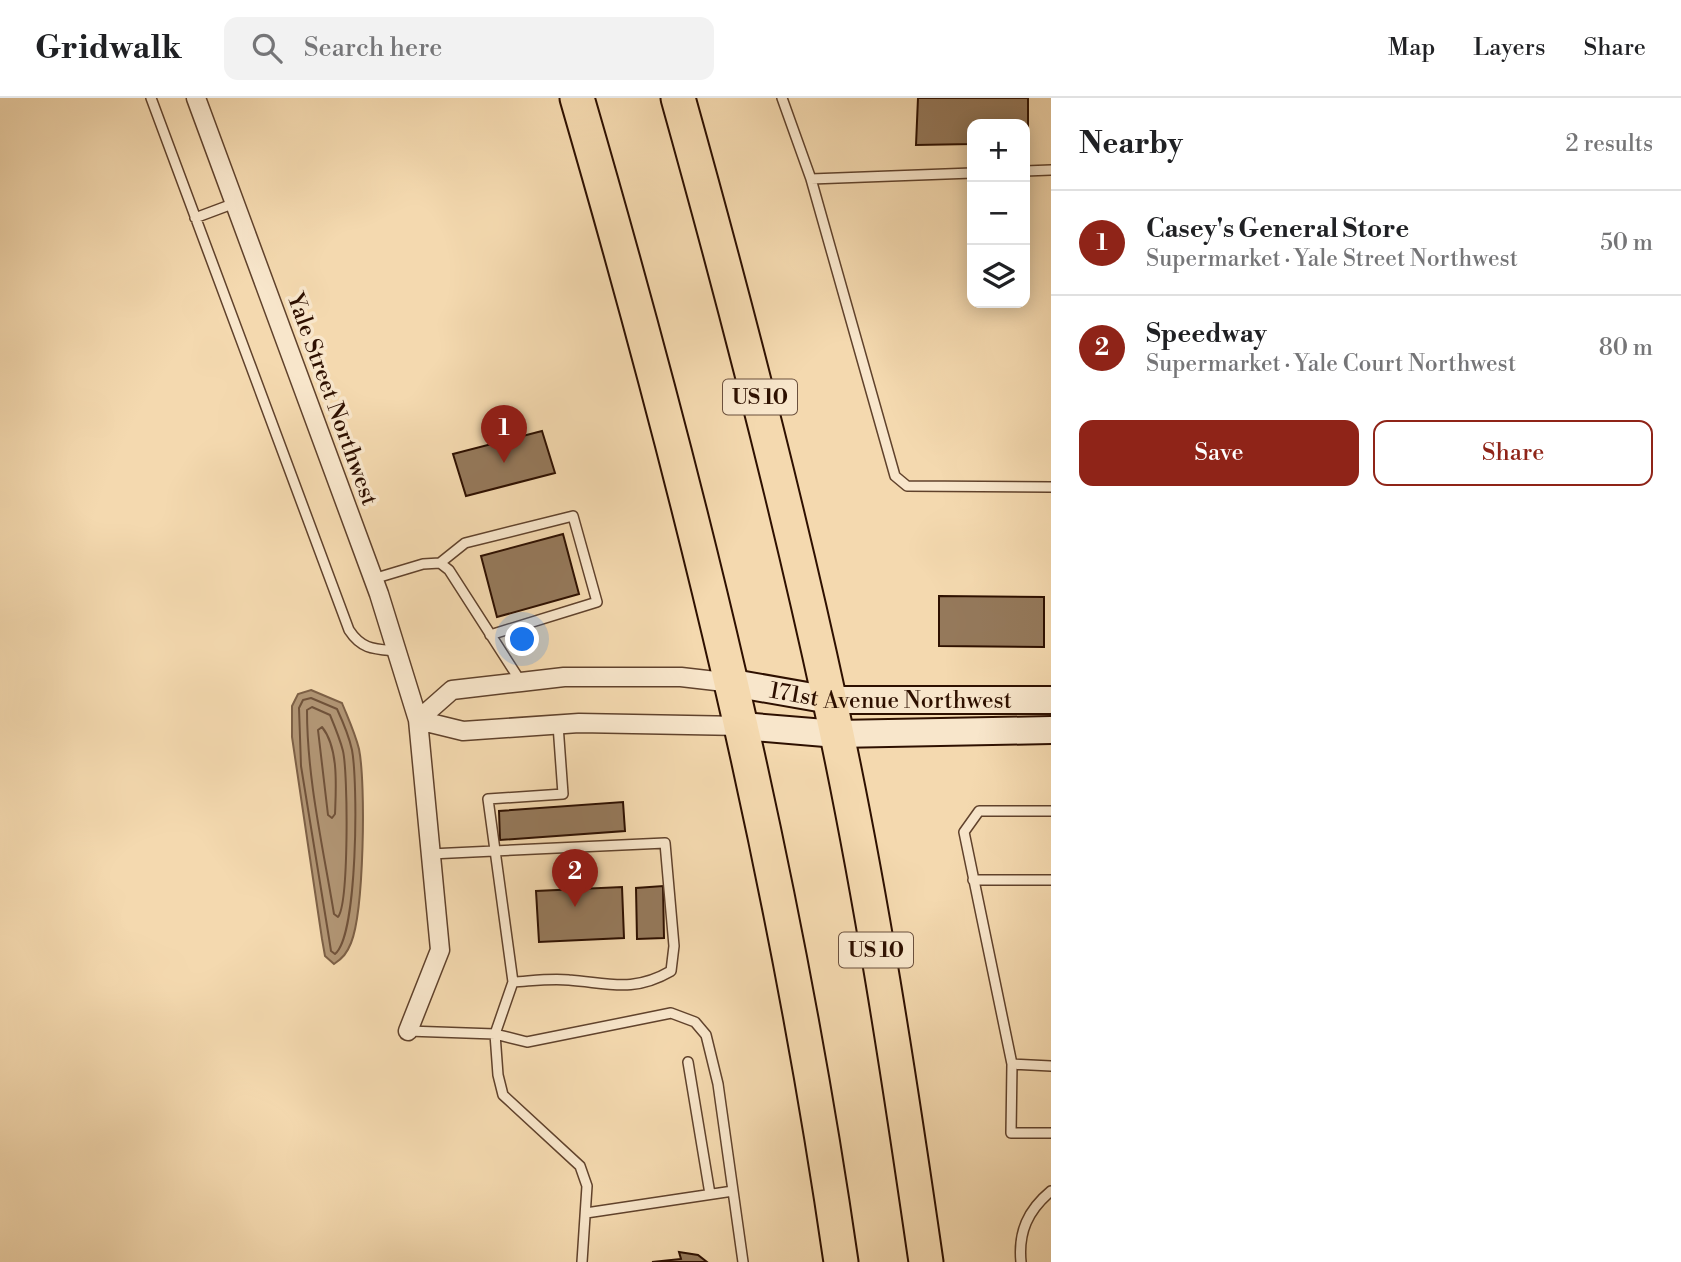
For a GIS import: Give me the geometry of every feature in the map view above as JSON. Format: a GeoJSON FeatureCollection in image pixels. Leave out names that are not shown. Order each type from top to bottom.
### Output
{"type":"FeatureCollection","features":[{"type":"Feature","properties":{"kind":"highway"},"geometry":{"type":"LineString","coordinates":[[577,98],[670,428],[733,683],[814,1096],[841,1262]]}},
{"type":"Feature","properties":{"kind":"highway","name":"US 10"},"geometry":{"type":"LineString","coordinates":[[678,98],[763,409],[830,700],[890,1034],[926,1262]]}},
{"type":"Feature","properties":{"kind":"street","name":"Yale Street Northwest"},"geometry":{"type":"LineString","coordinates":[[196,98],[399,651],[418,720],[440,950],[408,1031]]}},
{"type":"Feature","properties":{"kind":"street"},"geometry":{"type":"LineString","coordinates":[[418,720],[452,690],[564,677],[681,677],[733,683]]}},
{"type":"Feature","properties":{"kind":"street","name":"171st Avenue Northwest"},"geometry":{"type":"LineString","coordinates":[[733,683],[830,700],[1051,701]]}},
{"type":"Feature","properties":{"kind":"street"},"geometry":{"type":"LineString","coordinates":[[418,720],[463,731],[558,724],[741,726]]}},
{"type":"Feature","properties":{"kind":"street","name":"171st Avenue Northwest"},"geometry":{"type":"LineString","coordinates":[[741,726],[836,734],[1051,730]]}},
{"type":"Feature","properties":{"kind":"lane"},"geometry":{"type":"LineString","coordinates":[[151,98],[349,630],[357,642],[368,649],[399,651]]}},
{"type":"Feature","properties":{"kind":"lane"},"geometry":{"type":"LineString","coordinates":[[782,98],[811,179],[895,476],[907,486],[1051,487]]}},
{"type":"Feature","properties":{"kind":"lane"},"geometry":{"type":"LineString","coordinates":[[1030,171],[1051,170]]}},
{"type":"Feature","properties":{"kind":"lane"},"geometry":{"type":"LineString","coordinates":[[811,179],[967,173]]}},
{"type":"Feature","properties":{"kind":"lane"},"geometry":{"type":"LineString","coordinates":[[195,218],[235,203]]}},
{"type":"Feature","properties":{"kind":"lane"},"geometry":{"type":"LineString","coordinates":[[373,579],[423,564],[440,563],[465,543],[573,516],[597,602],[490,635]]}},
{"type":"Feature","properties":{"kind":"lane"},"geometry":{"type":"LineString","coordinates":[[440,563],[449,570],[521,682]]}},
{"type":"Feature","properties":{"kind":"lane"},"geometry":{"type":"LineString","coordinates":[[558,724],[563,794],[488,799],[513,982],[495,1034],[498,1075],[503,1095],[580,1166],[587,1186],[582,1262]]}},
{"type":"Feature","properties":{"kind":"lane"},"geometry":{"type":"LineString","coordinates":[[1051,811],[979,811],[964,832],[1012,1064],[1011,1133],[1051,1133]]}},
{"type":"Feature","properties":{"kind":"lane"},"geometry":{"type":"LineString","coordinates":[[430,854],[665,843],[674,946],[671,971],[654,981],[615,987],[567,979],[513,982]]}},
{"type":"Feature","properties":{"kind":"lane"},"geometry":{"type":"LineString","coordinates":[[973,880],[1051,880]]}},
{"type":"Feature","properties":{"kind":"lane"},"geometry":{"type":"LineString","coordinates":[[408,1031],[495,1034],[527,1042],[671,1013],[695,1022],[706,1035],[718,1084],[743,1262]]}},
{"type":"Feature","properties":{"kind":"lane"},"geometry":{"type":"LineString","coordinates":[[688,1062],[710,1194]]}},
{"type":"Feature","properties":{"kind":"lane"},"geometry":{"type":"LineString","coordinates":[[1012,1064],[1051,1066]]}},
{"type":"Feature","properties":{"kind":"lane"},"geometry":{"type":"LineString","coordinates":[[586,1213],[733,1191]]}},
{"type":"Feature","properties":{"kind":"lane"},"geometry":{"type":"LineString","coordinates":[[1021,1262],[1024,1226],[1030,1212],[1051,1191]]}},
{"type":"Feature","properties":{"kind":"water"},"geometry":{"type":"Polygon","coordinates":[[[311,690],[342,703],[359,749],[361,766],[363,790],[359,904],[351,943],[340,960],[334,964],[325,956],[292,737],[292,706],[298,694],[311,690]]]}},
{"type":"Feature","properties":{"kind":"building"},"geometry":{"type":"Polygon","coordinates":[[[918,98],[1028,98],[1028,119],[967,119],[967,144],[916,145],[918,98]]]}},
{"type":"Feature","properties":{"kind":"building"},"geometry":{"type":"Polygon","coordinates":[[[542,431],[555,473],[466,496],[453,454],[542,431]]]}},
{"type":"Feature","properties":{"kind":"building"},"geometry":{"type":"Polygon","coordinates":[[[563,534],[579,594],[497,617],[481,556],[563,534]]]}},
{"type":"Feature","properties":{"kind":"building"},"geometry":{"type":"Polygon","coordinates":[[[939,596],[1044,597],[1044,647],[939,646],[939,596]]]}},
{"type":"Feature","properties":{"kind":"building"},"geometry":{"type":"Polygon","coordinates":[[[623,802],[625,831],[500,840],[499,811],[623,802]]]}},
{"type":"Feature","properties":{"kind":"building"},"geometry":{"type":"Polygon","coordinates":[[[663,886],[664,938],[637,939],[636,888],[663,886]]]}},
{"type":"Feature","properties":{"kind":"building"},"geometry":{"type":"Polygon","coordinates":[[[622,887],[624,938],[539,942],[536,891],[622,887]]]}},
{"type":"Feature","properties":{"kind":"building"},"geometry":{"type":"Polygon","coordinates":[[[679,1252],[698,1255],[707,1262],[652,1262],[681,1259],[679,1252]]]}},
{"type":"Feature","properties":{"kind":"place","name":"Casey's General Store"},"geometry":{"type":"Point","coordinates":[504,463]}},
{"type":"Feature","properties":{"kind":"place","name":"Speedway"},"geometry":{"type":"Point","coordinates":[575,907]}}]}
